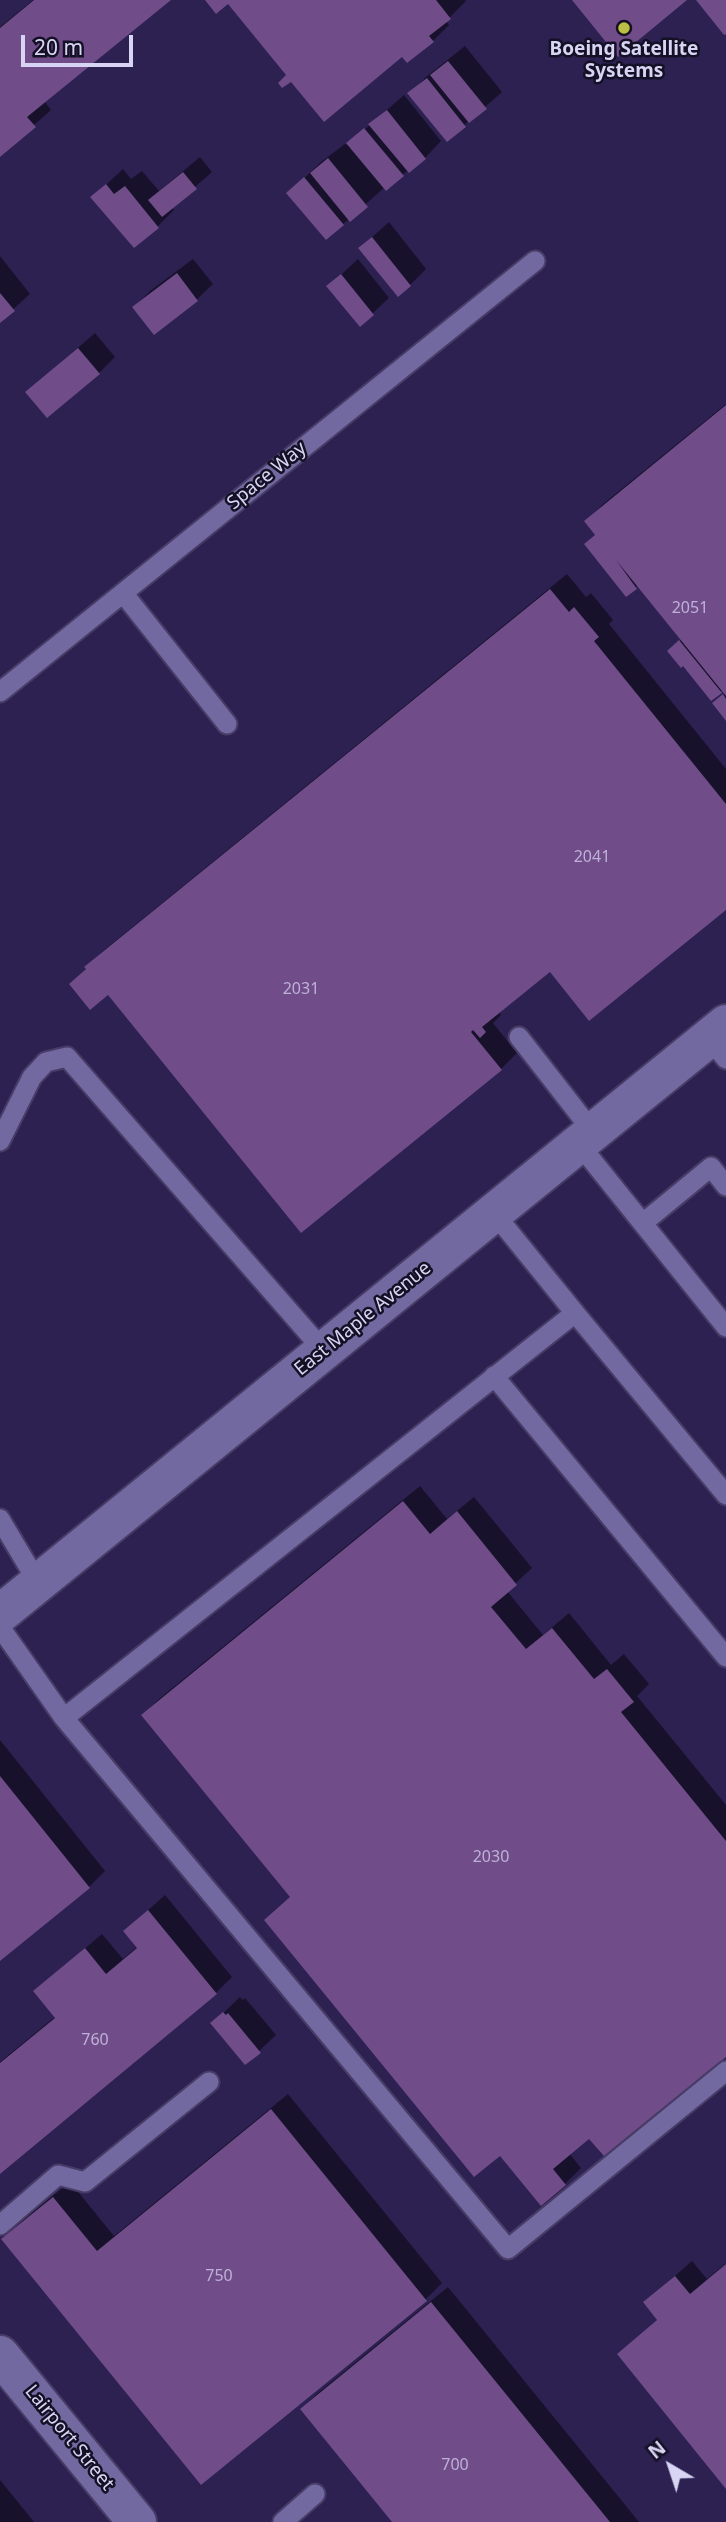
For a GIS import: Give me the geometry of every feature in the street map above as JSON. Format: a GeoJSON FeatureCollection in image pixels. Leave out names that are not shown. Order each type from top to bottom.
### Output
{"type":"FeatureCollection","features":[{"type":"Feature","properties":{"kind":"street","name":"East Maple Avenue"},"geometry":{"type":"LineString","coordinates":[[0,1614],[586,1138],[720,1040]]}},
{"type":"Feature","properties":{"kind":"street","name":"Lairport Street"},"geometry":{"type":"LineString","coordinates":[[0,2354],[137,2522]]}},
{"type":"Feature","properties":{"kind":"lane","name":"Space Way"},"geometry":{"type":"LineString","coordinates":[[0,692],[535,261]]}},
{"type":"Feature","properties":{"kind":"lane"},"geometry":{"type":"LineString","coordinates":[[123,593],[227,724]]}},
{"type":"Feature","properties":{"kind":"lane"},"geometry":{"type":"LineString","coordinates":[[519,1038],[642,1223],[726,1327]]}},
{"type":"Feature","properties":{"kind":"lane"},"geometry":{"type":"LineString","coordinates":[[0,1141],[32,1077],[47,1062],[67,1057],[324,1351]]}},
{"type":"Feature","properties":{"kind":"lane"},"geometry":{"type":"LineString","coordinates":[[642,1223],[711,1167],[726,1186]]}},
{"type":"Feature","properties":{"kind":"lane"},"geometry":{"type":"LineString","coordinates":[[495,1213],[726,1495]]}},
{"type":"Feature","properties":{"kind":"lane"},"geometry":{"type":"LineString","coordinates":[[64,1718],[575,1313]]}},
{"type":"Feature","properties":{"kind":"lane"},"geometry":{"type":"LineString","coordinates":[[494,1376],[726,1657]]}},
{"type":"Feature","properties":{"kind":"lane"},"geometry":{"type":"LineString","coordinates":[[0,1519],[38,1583]]}},
{"type":"Feature","properties":{"kind":"lane"},"geometry":{"type":"LineString","coordinates":[[0,1627],[64,1718],[508,2249],[726,2071]]}},
{"type":"Feature","properties":{"kind":"lane"},"geometry":{"type":"LineString","coordinates":[[0,2225],[58,2175],[85,2182],[209,2082]]}},
{"type":"Feature","properties":{"kind":"lane"},"geometry":{"type":"LineString","coordinates":[[283,2522],[315,2494]]}},
{"type":"Feature","properties":{"kind":"building"},"geometry":{"type":"Polygon","coordinates":[[[34,0],[171,0],[27,117],[36,127],[0,157],[0,28],[34,0]]]}},
{"type":"Feature","properties":{"kind":"building"},"geometry":{"type":"Polygon","coordinates":[[[205,0],[436,0],[451,19],[429,36],[434,42],[407,63],[402,57],[324,122],[291,82],[282,88],[278,83],[286,75],[228,4],[216,14],[205,0]]]}},
{"type":"Feature","properties":{"kind":"building","name":"Boeing Satellite Systems"},"geometry":{"type":"Polygon","coordinates":[[[572,0],[687,0],[618,57],[572,0]]]}},
{"type":"Feature","properties":{"kind":"building","name":"Boeing Satellite Systems"},"geometry":{"type":"Polygon","coordinates":[[[696,0],[726,0],[726,34],[724,35],[696,0]]]}},
{"type":"Feature","properties":{"kind":"building"},"geometry":{"type":"Polygon","coordinates":[[[448,61],[487,109],[469,123],[430,75],[448,61]]]}},
{"type":"Feature","properties":{"kind":"building"},"geometry":{"type":"Polygon","coordinates":[[[427,78],[466,127],[447,142],[407,93],[427,78]]]}},
{"type":"Feature","properties":{"kind":"building"},"geometry":{"type":"Polygon","coordinates":[[[387,110],[426,159],[409,173],[368,124],[387,110]]]}},
{"type":"Feature","properties":{"kind":"building"},"geometry":{"type":"Polygon","coordinates":[[[364,128],[404,176],[386,191],[346,143],[364,128]]]}},
{"type":"Feature","properties":{"kind":"building"},"geometry":{"type":"Polygon","coordinates":[[[328,158],[368,207],[350,222],[310,173],[328,158]]]}},
{"type":"Feature","properties":{"kind":"building"},"geometry":{"type":"Polygon","coordinates":[[[183,172],[197,189],[162,217],[148,200],[183,172]]]}},
{"type":"Feature","properties":{"kind":"building"},"geometry":{"type":"Polygon","coordinates":[[[304,177],[344,225],[326,240],[286,193],[304,177]]]}},
{"type":"Feature","properties":{"kind":"building"},"geometry":{"type":"Polygon","coordinates":[[[106,184],[114,194],[125,186],[159,228],[134,248],[90,197],[106,184]]]}},
{"type":"Feature","properties":{"kind":"building"},"geometry":{"type":"Polygon","coordinates":[[[372,237],[411,286],[398,297],[358,248],[372,237]]]}},
{"type":"Feature","properties":{"kind":"building"},"geometry":{"type":"Polygon","coordinates":[[[177,273],[198,301],[154,335],[132,307],[177,273]]]}},
{"type":"Feature","properties":{"kind":"building"},"geometry":{"type":"Polygon","coordinates":[[[341,274],[374,315],[360,327],[326,286],[341,274]]]}},
{"type":"Feature","properties":{"kind":"building"},"geometry":{"type":"Polygon","coordinates":[[[0,293],[15,311],[0,323],[0,293]]]}},
{"type":"Feature","properties":{"kind":"building"},"geometry":{"type":"Polygon","coordinates":[[[78,348],[100,374],[47,418],[25,392],[78,348]]]}},
{"type":"Feature","properties":{"kind":"building"},"geometry":{"type":"Polygon","coordinates":[[[726,405],[726,696],[616,560],[637,589],[626,597],[584,544],[595,535],[584,521],[726,405]]]}},
{"type":"Feature","properties":{"kind":"building"},"geometry":{"type":"Polygon","coordinates":[[[550,589],[569,612],[574,607],[599,637],[594,641],[726,804],[726,910],[589,1021],[550,972],[482,1027],[486,1032],[480,1038],[473,1030],[471,1032],[502,1070],[301,1233],[108,995],[90,1010],[69,984],[86,969],[84,967],[550,589]]]}},
{"type":"Feature","properties":{"kind":"building"},"geometry":{"type":"Polygon","coordinates":[[[679,640],[722,693],[711,701],[683,666],[681,668],[667,651],[679,640]]]}},
{"type":"Feature","properties":{"kind":"building"},"geometry":{"type":"Polygon","coordinates":[[[723,694],[726,699],[726,721],[712,703],[723,694]]]}},
{"type":"Feature","properties":{"kind":"building"},"geometry":{"type":"Polygon","coordinates":[[[403,1501],[430,1534],[457,1511],[517,1585],[491,1607],[526,1649],[552,1628],[594,1679],[607,1669],[634,1702],[621,1712],[726,1841],[726,2057],[604,2156],[589,2139],[553,2169],[566,2185],[541,2206],[500,2156],[474,2177],[264,1920],[290,1897],[141,1715],[403,1501]]]}},
{"type":"Feature","properties":{"kind":"building"},"geometry":{"type":"Polygon","coordinates":[[[0,1776],[90,1888],[0,1961],[0,1776]]]}},
{"type":"Feature","properties":{"kind":"building"},"geometry":{"type":"Polygon","coordinates":[[[148,1910],[217,1994],[0,2174],[0,2063],[55,2018],[33,1991],[85,1948],[106,1974],[137,1948],[123,1931],[148,1910]]]}},
{"type":"Feature","properties":{"kind":"building"},"geometry":{"type":"Polygon","coordinates":[[[223,2012],[226,2015],[228,2013],[261,2053],[245,2065],[210,2023],[223,2012]]]}},
{"type":"Feature","properties":{"kind":"building"},"geometry":{"type":"Polygon","coordinates":[[[271,2109],[427,2301],[201,2485],[1,2239],[53,2197],[97,2251],[271,2109]]]}},
{"type":"Feature","properties":{"kind":"building"},"geometry":{"type":"Polygon","coordinates":[[[726,2264],[726,2489],[617,2354],[657,2320],[643,2302],[675,2276],[690,2294],[726,2264]]]}},
{"type":"Feature","properties":{"kind":"building"},"geometry":{"type":"Polygon","coordinates":[[[431,2302],[610,2522],[392,2522],[300,2409],[431,2302]]]}},
{"type":"Feature","properties":{"kind":"place","name":"Boeing Satellite Systems"},"geometry":{"type":"Point","coordinates":[624,28]}}]}
